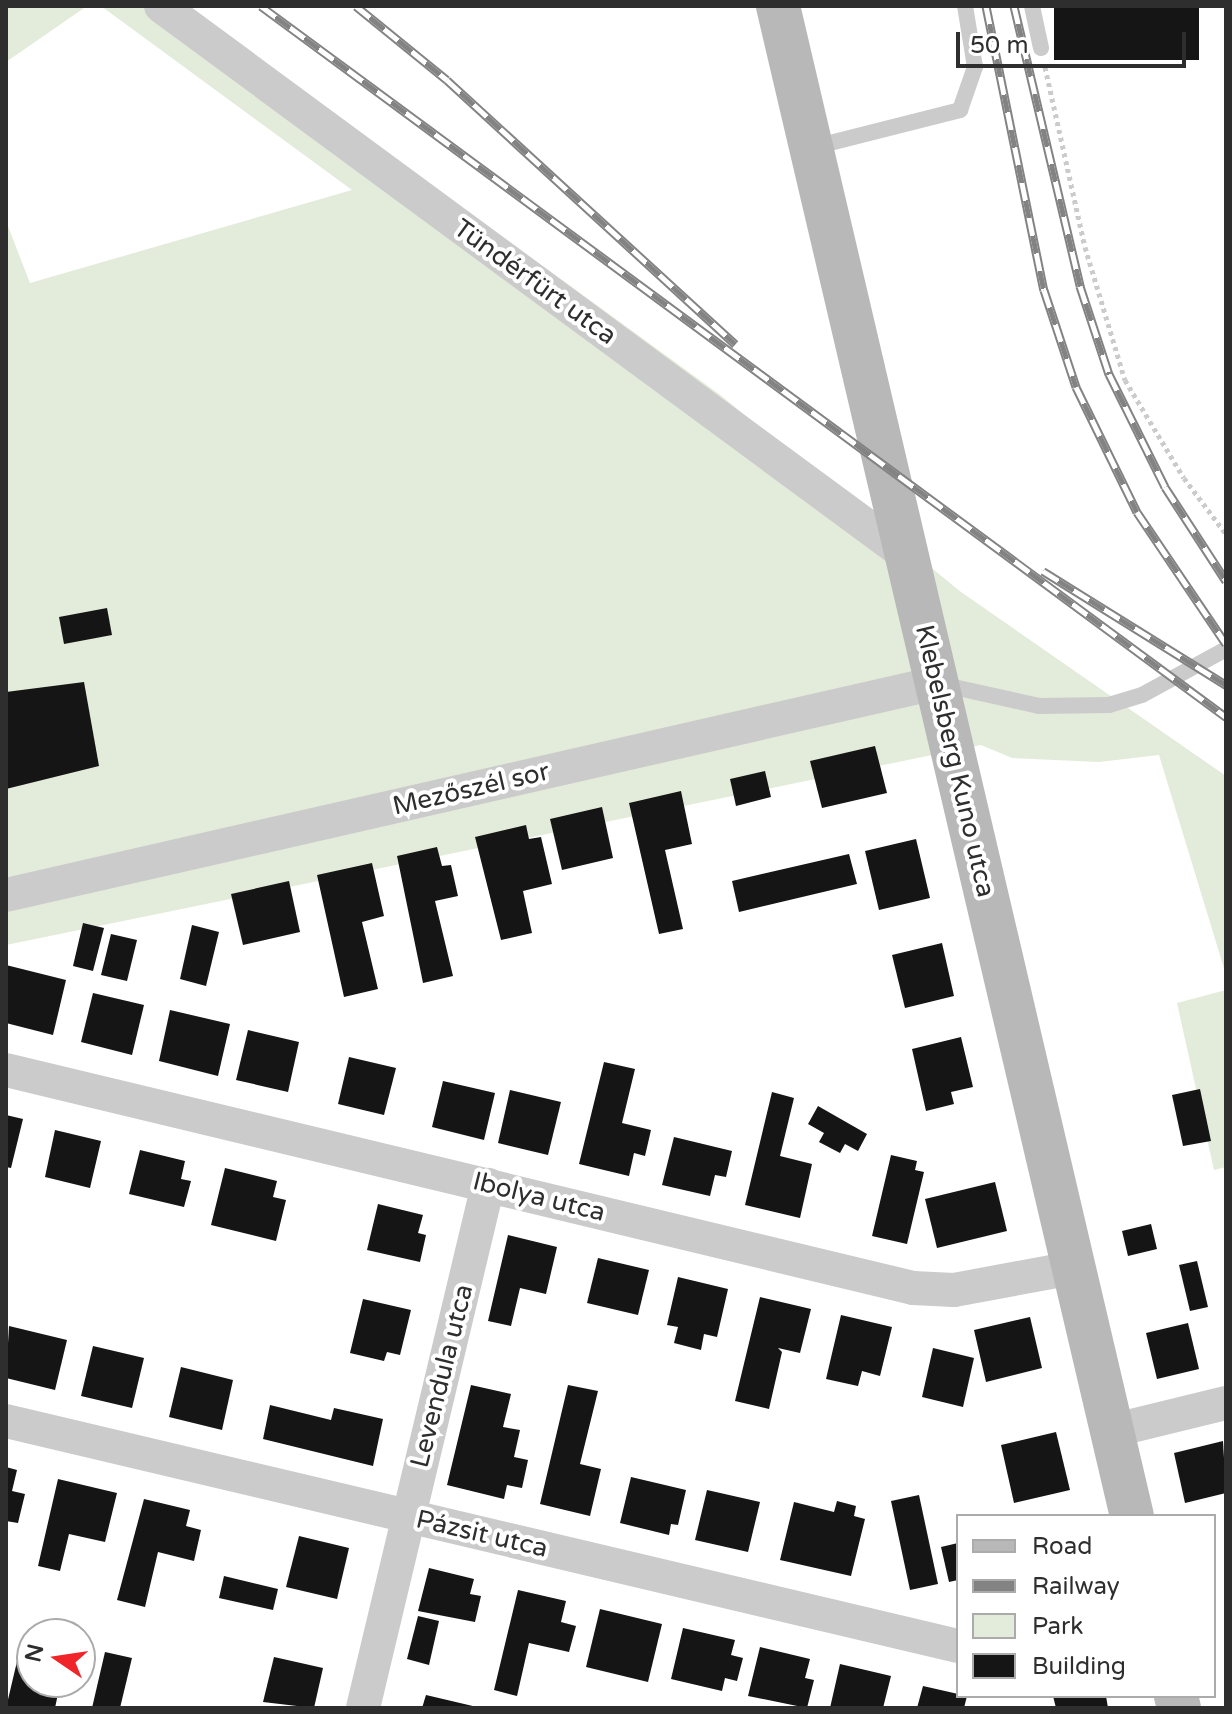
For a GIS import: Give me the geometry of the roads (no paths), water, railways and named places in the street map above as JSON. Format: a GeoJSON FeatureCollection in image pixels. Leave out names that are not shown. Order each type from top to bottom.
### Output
{"type":"FeatureCollection","features":[{"type":"Feature","properties":{"kind":"street","name":"Tündérfürt utca"},"geometry":{"type":"LineString","coordinates":[[161,6],[909,557]]}},
{"type":"Feature","properties":{"kind":"street","name":"Klebelsberg Kuno utca"},"geometry":{"type":"LineString","coordinates":[[778,6],[1132,1514]]}},
{"type":"Feature","properties":{"kind":"street","name":"Mezőszél sor"},"geometry":{"type":"LineString","coordinates":[[6,895],[936,683]]}},
{"type":"Feature","properties":{"kind":"street","name":"Ibolya utca"},"geometry":{"type":"LineString","coordinates":[[6,1070],[913,1288],[954,1290],[1073,1268]]}},
{"type":"Feature","properties":{"kind":"street","name":"Levendula utca"},"geometry":{"type":"LineString","coordinates":[[363,1708],[488,1185]]}},
{"type":"Feature","properties":{"kind":"street"},"geometry":{"type":"LineString","coordinates":[[1111,1431],[1226,1403]]}},
{"type":"Feature","properties":{"kind":"street","name":"Pázsit utca"},"geometry":{"type":"LineString","coordinates":[[6,1421],[956,1646]]}},
{"type":"Feature","properties":{"kind":"lane"},"geometry":{"type":"LineString","coordinates":[[811,148],[960,110],[975,67],[965,6]]}},
{"type":"Feature","properties":{"kind":"lane"},"geometry":{"type":"LineString","coordinates":[[1032,6],[1041,48]]}},
{"type":"Feature","properties":{"kind":"lane"},"geometry":{"type":"LineString","coordinates":[[936,683],[1039,706],[1109,705],[1142,695],[1226,649]]}},
{"type":"Feature","properties":{"kind":"railway"},"geometry":{"type":"LineString","coordinates":[[261,6],[1226,717]]}},
{"type":"Feature","properties":{"kind":"railway"},"geometry":{"type":"LineString","coordinates":[[356,6],[447,80],[735,344]]}},
{"type":"Feature","properties":{"kind":"railway"},"geometry":{"type":"LineString","coordinates":[[986,6],[1044,290],[1076,387],[1137,512],[1226,644]]}},
{"type":"Feature","properties":{"kind":"railway"},"geometry":{"type":"LineString","coordinates":[[1014,6],[1080,286],[1109,374],[1165,487],[1226,581]]}},
{"type":"Feature","properties":{"kind":"railway"},"geometry":{"type":"LineString","coordinates":[[1043,571],[1226,685]]}}]}
